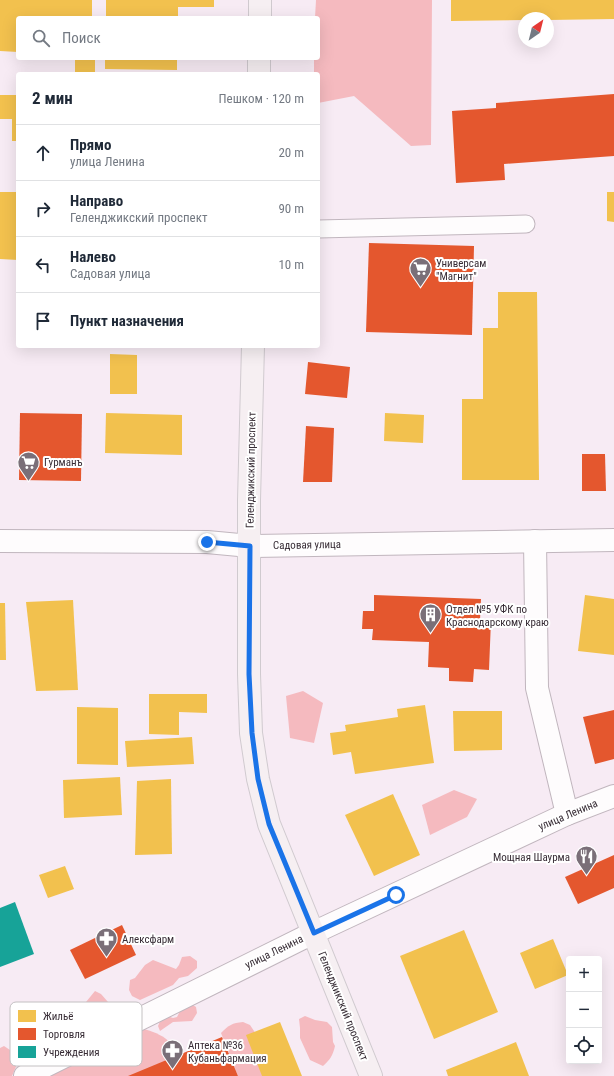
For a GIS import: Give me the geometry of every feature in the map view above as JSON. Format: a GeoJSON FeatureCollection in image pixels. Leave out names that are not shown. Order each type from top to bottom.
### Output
{"type":"FeatureCollection","features":[{"type":"Feature","properties":{"kind":"main road"},"geometry":{"type":"LineString","coordinates":[[260,0],[260,16]]}},
{"type":"Feature","properties":{"kind":"main road"},"geometry":{"type":"LineString","coordinates":[[259,60],[259,72]]}},
{"type":"Feature","properties":{"kind":"main road","name":"Геленджикский проспект"},"geometry":{"type":"LineString","coordinates":[[253,348],[250,492],[249,674],[252,733],[258,779],[269,824],[371,1076]]}},
{"type":"Feature","properties":{"kind":"street","name":"Садовая улица"},"geometry":{"type":"LineString","coordinates":[[0,540],[207,542],[250,546],[614,540]]}},
{"type":"Feature","properties":{"kind":"street"},"geometry":{"type":"LineString","coordinates":[[535,541],[537,688],[567,814]]}},
{"type":"Feature","properties":{"kind":"street","name":"улица Ленина"},"geometry":{"type":"LineString","coordinates":[[142,1018],[314,933],[567,814],[614,796]]}},
{"type":"Feature","properties":{"kind":"street","name":"улица Ленина"},"geometry":{"type":"LineString","coordinates":[[25,1076],[45,1066]]}},
{"type":"Feature","properties":{"kind":"lane"},"geometry":{"type":"LineString","coordinates":[[320,229],[526,224]]}},
{"type":"Feature","properties":{"kind":"shaded area"},"geometry":{"type":"Polygon","coordinates":[[[316,0],[432,0],[431,145],[411,146],[354,96],[320,103],[320,72],[314,72],[314,60],[320,60],[320,16],[315,16],[316,0]]]}},
{"type":"Feature","properties":{"kind":"shaded area"},"geometry":{"type":"Polygon","coordinates":[[[303,691],[323,703],[314,743],[290,738],[286,696],[303,691]]]}},
{"type":"Feature","properties":{"kind":"shaded area"},"geometry":{"type":"Polygon","coordinates":[[[454,790],[477,799],[467,817],[430,835],[422,805],[454,790]]]}},
{"type":"Feature","properties":{"kind":"shaded area"},"geometry":{"type":"Polygon","coordinates":[[[190,956],[197,961],[197,968],[188,976],[179,978],[173,985],[140,1000],[132,996],[129,990],[130,980],[135,978],[145,965],[153,960],[176,969],[182,957],[190,956]]]}},
{"type":"Feature","properties":{"kind":"shaded area"},"geometry":{"type":"Polygon","coordinates":[[[95,991],[101,994],[108,1002],[86,1002],[95,991]]]}},
{"type":"Feature","properties":{"kind":"shaded area"},"geometry":{"type":"Polygon","coordinates":[[[188,1002],[196,1007],[197,1013],[192,1021],[173,1022],[160,1031],[158,1026],[161,1019],[167,1016],[173,1018],[177,1017],[183,1005],[188,1002]]]}},
{"type":"Feature","properties":{"kind":"shaded area"},"geometry":{"type":"Polygon","coordinates":[[[305,1016],[315,1020],[327,1022],[332,1027],[333,1042],[335,1046],[328,1062],[323,1066],[310,1060],[300,1038],[299,1019],[305,1016]]]}},
{"type":"Feature","properties":{"kind":"shaded area"},"geometry":{"type":"Polygon","coordinates":[[[243,1022],[250,1025],[256,1034],[271,1076],[238,1076],[221,1033],[231,1025],[243,1022]]]}},
{"type":"Feature","properties":{"kind":"shaded area"},"geometry":{"type":"Polygon","coordinates":[[[142,1029],[160,1035],[170,1043],[173,1048],[173,1054],[170,1060],[131,1076],[46,1076],[64,1066],[142,1066],[142,1029]]]}},
{"type":"Feature","properties":{"kind":"shaded area"},"geometry":{"type":"Polygon","coordinates":[[[4,1046],[10,1050],[10,1066],[16,1066],[12,1076],[0,1076],[0,1048],[4,1046]]]}},
{"type":"Feature","properties":{"kind":"building: Жильё"},"geometry":{"type":"Polygon","coordinates":[[[0,0],[92,0],[92,16],[16,16],[16,52],[0,51],[0,0]]]}},
{"type":"Feature","properties":{"kind":"building: Жильё"},"geometry":{"type":"Polygon","coordinates":[[[106,0],[214,0],[214,7],[178,7],[178,16],[106,16],[106,0]]]}},
{"type":"Feature","properties":{"kind":"building: Жильё"},"geometry":{"type":"Polygon","coordinates":[[[451,0],[614,0],[614,19],[554,20],[554,12],[518,12],[518,20],[451,21],[451,0]]]}},
{"type":"Feature","properties":{"kind":"building: Жильё"},"geometry":{"type":"Polygon","coordinates":[[[75,60],[95,60],[95,72],[75,72],[75,60]]]}},
{"type":"Feature","properties":{"kind":"building: Жильё"},"geometry":{"type":"Polygon","coordinates":[[[105,60],[177,60],[177,70],[105,69],[105,60]]]}},
{"type":"Feature","properties":{"kind":"building: Жильё"},"geometry":{"type":"Polygon","coordinates":[[[0,95],[16,95],[16,141],[12,141],[12,119],[0,119],[0,95]]]}},
{"type":"Feature","properties":{"kind":"building: Жильё"},"geometry":{"type":"Polygon","coordinates":[[[0,192],[16,192],[16,260],[0,259],[0,192]]]}},
{"type":"Feature","properties":{"kind":"building: Жильё"},"geometry":{"type":"Polygon","coordinates":[[[607,192],[614,192],[614,222],[607,221],[607,192]]]}},
{"type":"Feature","properties":{"kind":"building: Жильё"},"geometry":{"type":"Polygon","coordinates":[[[498,292],[537,292],[539,480],[462,480],[462,399],[483,399],[483,328],[498,328],[498,292]]]}},
{"type":"Feature","properties":{"kind":"building: Жильё"},"geometry":{"type":"Polygon","coordinates":[[[110,354],[137,355],[137,394],[110,394],[110,354]]]}},
{"type":"Feature","properties":{"kind":"building: Жильё"},"geometry":{"type":"Polygon","coordinates":[[[106,413],[182,415],[182,455],[105,453],[106,413]]]}},
{"type":"Feature","properties":{"kind":"building: Жильё"},"geometry":{"type":"Polygon","coordinates":[[[385,413],[424,415],[423,443],[384,441],[385,413]]]}},
{"type":"Feature","properties":{"kind":"building: Жильё"},"geometry":{"type":"Polygon","coordinates":[[[585,595],[614,599],[614,655],[578,651],[585,595]]]}},
{"type":"Feature","properties":{"kind":"building: Жильё"},"geometry":{"type":"Polygon","coordinates":[[[73,600],[78,690],[36,691],[26,602],[73,600]]]}},
{"type":"Feature","properties":{"kind":"building: Жильё"},"geometry":{"type":"Polygon","coordinates":[[[0,603],[5,603],[6,660],[0,660],[0,603]]]}},
{"type":"Feature","properties":{"kind":"building: Жильё"},"geometry":{"type":"Polygon","coordinates":[[[149,694],[207,694],[207,713],[179,712],[179,735],[149,734],[149,694]]]}},
{"type":"Feature","properties":{"kind":"building: Жильё"},"geometry":{"type":"Polygon","coordinates":[[[425,705],[434,763],[355,774],[351,752],[333,755],[330,733],[346,731],[345,725],[398,717],[397,709],[425,705]]]}},
{"type":"Feature","properties":{"kind":"building: Жильё"},"geometry":{"type":"Polygon","coordinates":[[[77,707],[118,708],[118,765],[77,764],[77,707]]]}},
{"type":"Feature","properties":{"kind":"building: Жильё"},"geometry":{"type":"Polygon","coordinates":[[[453,711],[502,711],[502,750],[454,751],[453,711]]]}},
{"type":"Feature","properties":{"kind":"building: Жильё"},"geometry":{"type":"Polygon","coordinates":[[[192,737],[194,764],[127,767],[125,741],[192,737]]]}},
{"type":"Feature","properties":{"kind":"building: Жильё"},"geometry":{"type":"Polygon","coordinates":[[[120,777],[122,815],[64,818],[63,780],[120,777]]]}},
{"type":"Feature","properties":{"kind":"building: Жильё"},"geometry":{"type":"Polygon","coordinates":[[[171,779],[172,854],[135,855],[137,781],[171,779]]]}},
{"type":"Feature","properties":{"kind":"building: Жильё"},"geometry":{"type":"Polygon","coordinates":[[[393,794],[420,855],[374,876],[345,815],[393,794]]]}},
{"type":"Feature","properties":{"kind":"building: Жильё"},"geometry":{"type":"Polygon","coordinates":[[[65,866],[74,889],[48,898],[39,875],[65,866]]]}},
{"type":"Feature","properties":{"kind":"building: Жильё"},"geometry":{"type":"Polygon","coordinates":[[[464,930],[498,1012],[434,1039],[400,956],[464,930]]]}},
{"type":"Feature","properties":{"kind":"building: Жильё"},"geometry":{"type":"Polygon","coordinates":[[[553,939],[566,970],[566,976],[535,989],[520,953],[553,939]]]}},
{"type":"Feature","properties":{"kind":"building: Жильё"},"geometry":{"type":"Polygon","coordinates":[[[280,1022],[302,1076],[262,1076],[246,1035],[280,1022]]]}},
{"type":"Feature","properties":{"kind":"building: Жильё"},"geometry":{"type":"Polygon","coordinates":[[[516,1042],[529,1076],[448,1076],[446,1070],[516,1042]]]}},
{"type":"Feature","properties":{"kind":"building: Торговля"},"geometry":{"type":"Polygon","coordinates":[[[614,94],[614,156],[504,164],[505,180],[456,183],[452,111],[496,108],[496,103],[614,94]]]}},
{"type":"Feature","properties":{"kind":"building: Торговля","name":"Универсам \"Магнит\""},"geometry":{"type":"Polygon","coordinates":[[[369,243],[474,246],[472,335],[366,332],[369,243]]]}},
{"type":"Feature","properties":{"kind":"building: Торговля"},"geometry":{"type":"Polygon","coordinates":[[[308,362],[350,367],[347,398],[305,394],[308,362]]]}},
{"type":"Feature","properties":{"kind":"building: Торговля"},"geometry":{"type":"Polygon","coordinates":[[[20,413],[82,414],[81,481],[19,480],[20,413]]]}},
{"type":"Feature","properties":{"kind":"building: Торговля"},"geometry":{"type":"Polygon","coordinates":[[[306,426],[334,428],[332,482],[303,482],[306,426]]]}},
{"type":"Feature","properties":{"kind":"building: Торговля"},"geometry":{"type":"Polygon","coordinates":[[[582,454],[605,454],[606,491],[582,491],[582,454]]]}},
{"type":"Feature","properties":{"kind":"building: Торговля","name":"Отдел №5 УФК по Краснодарскому краю"},"geometry":{"type":"Polygon","coordinates":[[[374,595],[481,599],[480,620],[491,620],[489,670],[474,669],[473,682],[449,681],[449,668],[428,667],[429,642],[372,640],[373,629],[362,629],[363,611],[374,611],[374,595]]]}},
{"type":"Feature","properties":{"kind":"building: Торговля"},"geometry":{"type":"Polygon","coordinates":[[[614,710],[614,759],[595,764],[583,717],[614,710]]]}},
{"type":"Feature","properties":{"kind":"building: Торговля"},"geometry":{"type":"Polygon","coordinates":[[[614,855],[614,888],[578,904],[565,877],[614,855]]]}},
{"type":"Feature","properties":{"kind":"building: Торговля"},"geometry":{"type":"Polygon","coordinates":[[[122,925],[136,955],[85,979],[70,950],[122,925]]]}},
{"type":"Feature","properties":{"kind":"building: Торговля"},"geometry":{"type":"Polygon","coordinates":[[[222,1037],[238,1076],[128,1076],[222,1037]]]}},
{"type":"Feature","properties":{"kind":"building: Учреждения"},"geometry":{"type":"Polygon","coordinates":[[[15,902],[34,954],[0,967],[0,908],[15,902]]]}},
{"type":"Feature","properties":{"kind":"place","name":"Универсам \"Магнит\""},"geometry":{"type":"Point","coordinates":[420,288]}},
{"type":"Feature","properties":{"kind":"place","name":"Гурманъ"},"geometry":{"type":"Point","coordinates":[29,482]}},
{"type":"Feature","properties":{"kind":"place","name":"Отдел №5 УФК по Краснодарскому краю"},"geometry":{"type":"Point","coordinates":[431,634]}},
{"type":"Feature","properties":{"kind":"place","name":"Мощная Шаурма"},"geometry":{"type":"Point","coordinates":[586,876]}},
{"type":"Feature","properties":{"kind":"place","name":"Алексфарм"},"geometry":{"type":"Point","coordinates":[107,958]}},
{"type":"Feature","properties":{"kind":"place","name":"Аптека №36 Кубаньфармация"},"geometry":{"type":"Point","coordinates":[172,1070]}},
{"type":"Feature","properties":{"kind":"route"},"geometry":{"type":"LineString","coordinates":[[207,542],[250,546],[249,674],[252,733],[258,779],[269,824],[314,933],[396,895]]}}]}
